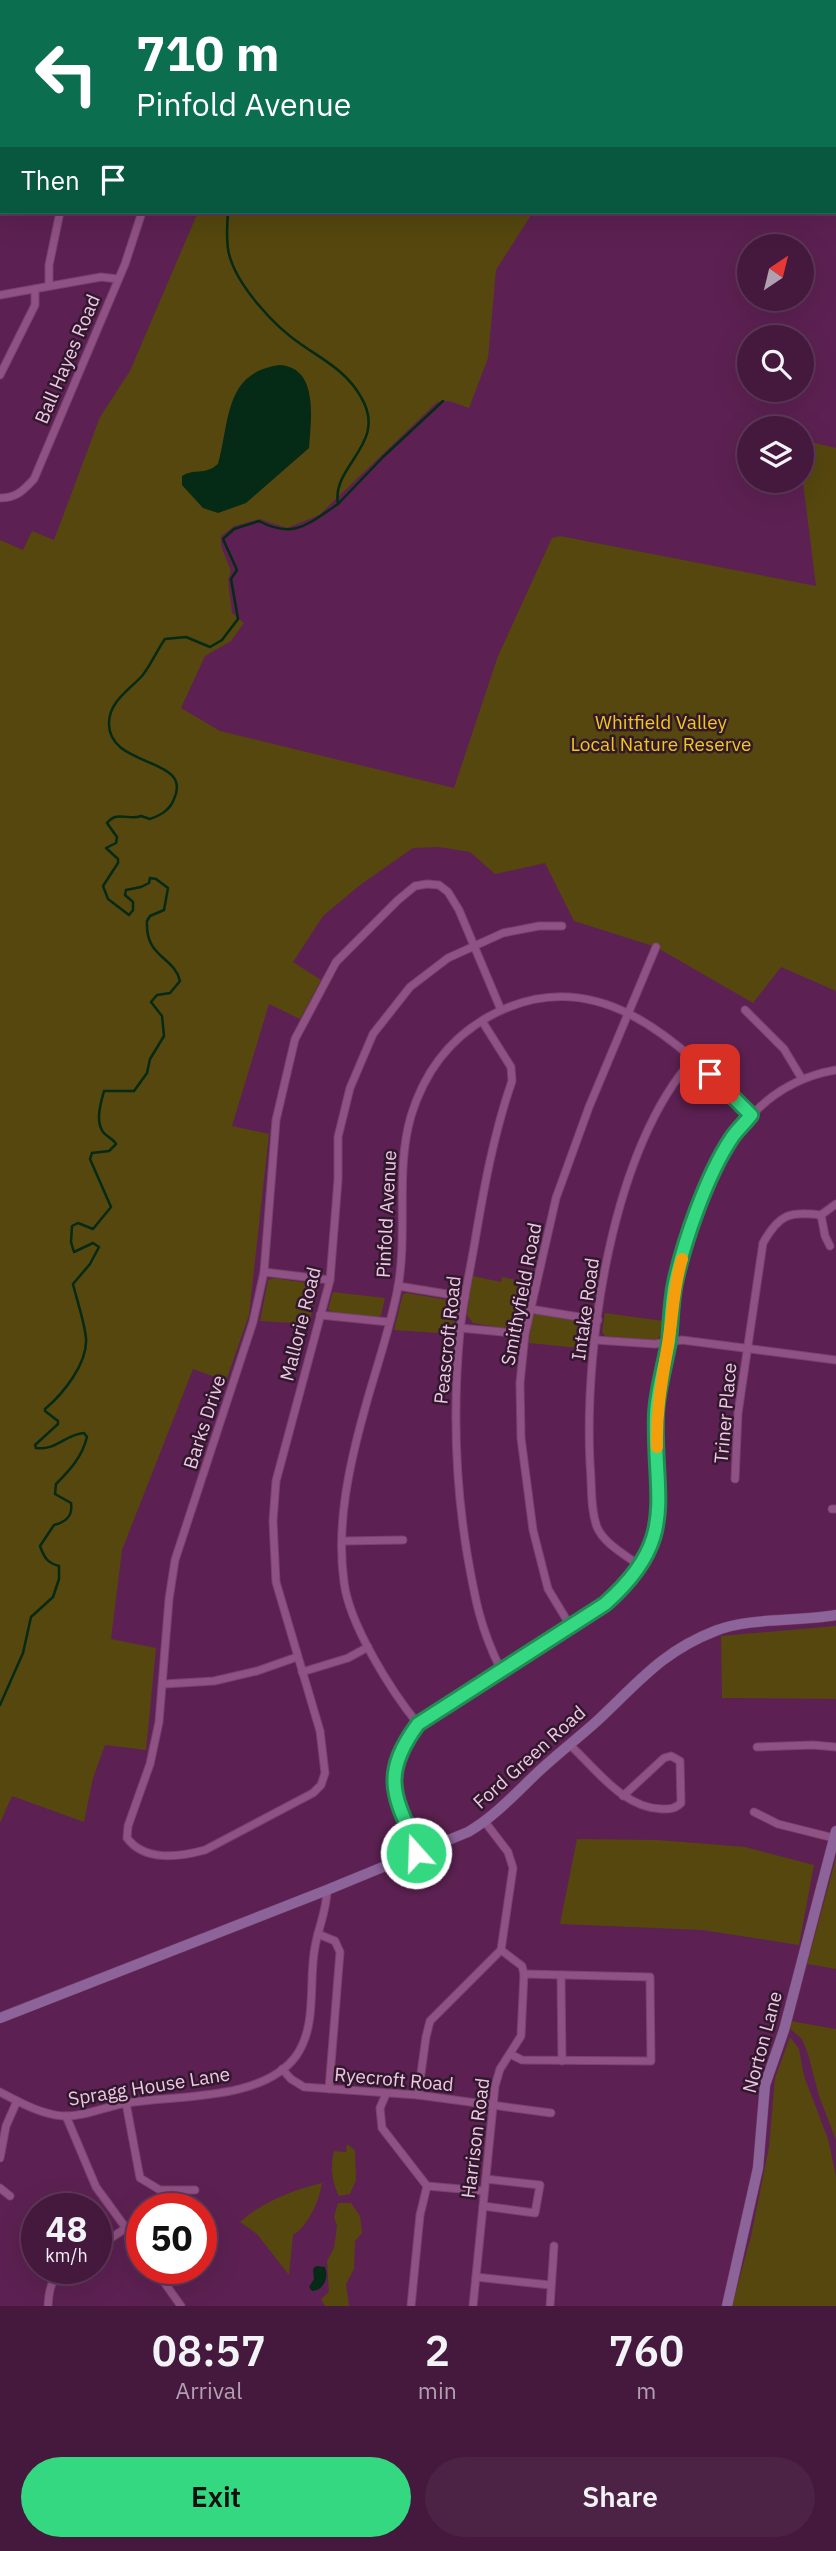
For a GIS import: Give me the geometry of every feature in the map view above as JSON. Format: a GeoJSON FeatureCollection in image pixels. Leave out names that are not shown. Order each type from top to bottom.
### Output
{"type":"FeatureCollection","features":[{"type":"Feature","properties":{"kind":"main road","name":"Ford Green Road"},"geometry":{"type":"LineString","coordinates":[[0,2018],[327,1890],[485,1822],[598,1720],[639,1678],[663,1658],[690,1642],[738,1624],[806,1620],[836,1615]]}},
{"type":"Feature","properties":{"kind":"main road","name":"Norton Lane"},"geometry":{"type":"LineString","coordinates":[[727,2306],[758,2168],[765,2085],[784,2030],[835,1834]]}},
{"type":"Feature","properties":{"kind":"street"},"geometry":{"type":"LineString","coordinates":[[49,286],[49,265],[60,214]]}},
{"type":"Feature","properties":{"kind":"street","name":"Ball Hayes Road"},"geometry":{"type":"LineString","coordinates":[[0,498],[23,492],[34,479],[125,264],[141,214]]}},
{"type":"Feature","properties":{"kind":"street"},"geometry":{"type":"LineString","coordinates":[[0,295],[101,277],[118,279]]}},
{"type":"Feature","properties":{"kind":"street"},"geometry":{"type":"LineString","coordinates":[[0,375],[35,305],[35,289]]}},
{"type":"Feature","properties":{"kind":"street","name":"Barks Drive"},"geometry":{"type":"LineString","coordinates":[[302,1672],[320,1731],[325,1773],[321,1785],[313,1793],[205,1850],[187,1855],[151,1854],[142,1851],[127,1838],[128,1826],[150,1764],[159,1722],[169,1599],[175,1560],[253,1322],[264,1272],[276,1120],[295,1039],[336,962],[398,900],[415,886],[427,884],[439,885],[448,892],[501,1010]]}},
{"type":"Feature","properties":{"kind":"street","name":"Mallorie Road"},"geometry":{"type":"LineString","coordinates":[[302,1672],[276,1582],[276,1481],[330,1280],[338,1180],[338,1137],[349,1087],[373,1034],[410,987],[448,958],[503,933],[539,926],[562,926]]}},
{"type":"Feature","properties":{"kind":"street","name":"Smithyfield Road"},"geometry":{"type":"LineString","coordinates":[[571,1628],[548,1589],[533,1530],[521,1438],[520,1383],[526,1334],[555,1198],[589,1107],[656,947]]}},
{"type":"Feature","properties":{"kind":"street","name":"Pinfold Avenue"},"geometry":{"type":"LineString","coordinates":[[418,1724],[368,1647],[349,1607],[344,1582],[342,1541],[351,1464],[398,1286],[405,1145],[418,1094],[435,1064],[453,1042],[482,1021],[501,1010],[529,1001],[575,998],[604,1003],[650,1024],[694,1058],[751,1115]]}},
{"type":"Feature","properties":{"kind":"street"},"geometry":{"type":"LineString","coordinates":[[745,1010],[784,1049],[802,1079]]}},
{"type":"Feature","properties":{"kind":"street","name":"Peascroft Road"},"geometry":{"type":"LineString","coordinates":[[482,1021],[511,1067],[512,1081],[485,1179],[460,1328],[455,1398],[461,1516],[476,1609],[485,1638],[500,1670]]}},
{"type":"Feature","properties":{"kind":"street","name":"Intake Road"},"geometry":{"type":"LineString","coordinates":[[640,1566],[610,1544],[597,1528],[589,1435],[590,1386],[604,1271],[621,1199],[645,1136],[675,1078],[694,1058]]}},
{"type":"Feature","properties":{"kind":"street"},"geometry":{"type":"LineString","coordinates":[[419,1852],[395,1799],[394,1774],[403,1744],[418,1724],[500,1670],[571,1628],[619,1591],[640,1566],[652,1540],[659,1508],[656,1413],[668,1342],[674,1283],[710,1178],[731,1139],[751,1115],[778,1093],[802,1079],[836,1070]]}},
{"type":"Feature","properties":{"kind":"street"},"geometry":{"type":"LineString","coordinates":[[830,1246],[821,1215],[836,1204]]}},
{"type":"Feature","properties":{"kind":"street","name":"Triner Place"},"geometry":{"type":"LineString","coordinates":[[735,1479],[738,1413],[764,1243],[773,1224],[787,1215],[821,1215]]}},
{"type":"Feature","properties":{"kind":"street"},"geometry":{"type":"LineString","coordinates":[[264,1272],[330,1280]]}},
{"type":"Feature","properties":{"kind":"street"},"geometry":{"type":"LineString","coordinates":[[398,1286],[465,1297]]}},
{"type":"Feature","properties":{"kind":"street"},"geometry":{"type":"LineString","coordinates":[[530,1309],[598,1320]]}},
{"type":"Feature","properties":{"kind":"street"},"geometry":{"type":"LineString","coordinates":[[320,1315],[389,1322]]}},
{"type":"Feature","properties":{"kind":"street"},"geometry":{"type":"LineString","coordinates":[[460,1328],[526,1334]]}},
{"type":"Feature","properties":{"kind":"street"},"geometry":{"type":"LineString","coordinates":[[596,1340],[655,1344],[682,1340],[836,1360]]}},
{"type":"Feature","properties":{"kind":"street"},"geometry":{"type":"LineString","coordinates":[[342,1541],[403,1539]]}},
{"type":"Feature","properties":{"kind":"street"},"geometry":{"type":"LineString","coordinates":[[302,1672],[348,1658],[368,1647]]}},
{"type":"Feature","properties":{"kind":"street"},"geometry":{"type":"LineString","coordinates":[[164,1684],[214,1681],[257,1671],[297,1657]]}},
{"type":"Feature","properties":{"kind":"street"},"geometry":{"type":"LineString","coordinates":[[570,1745],[623,1796],[639,1805],[659,1809],[678,1807],[681,1802],[680,1760],[671,1756],[664,1758],[623,1796]]}},
{"type":"Feature","properties":{"kind":"street"},"geometry":{"type":"LineString","coordinates":[[757,1747],[836,1747]]}},
{"type":"Feature","properties":{"kind":"street"},"geometry":{"type":"LineString","coordinates":[[754,1812],[778,1824],[835,1834]]}},
{"type":"Feature","properties":{"kind":"street"},"geometry":{"type":"LineString","coordinates":[[418,2095],[430,2021],[501,1950],[513,1868],[508,1852],[485,1822]]}},
{"type":"Feature","properties":{"kind":"street","name":"Spragg House Lane"},"geometry":{"type":"LineString","coordinates":[[0,2092],[46,2113],[66,2116],[126,2103],[216,2094],[249,2086],[282,2069],[296,2055],[306,2034],[310,2014],[313,1958],[327,1903],[327,1890]]}},
{"type":"Feature","properties":{"kind":"street"},"geometry":{"type":"LineString","coordinates":[[318,1934],[335,1941],[340,1952],[328,2089]]}},
{"type":"Feature","properties":{"kind":"street"},"geometry":{"type":"LineString","coordinates":[[501,1950],[522,1966],[524,1974],[650,1977],[651,2061],[562,2062],[522,2060],[510,2054]]}},
{"type":"Feature","properties":{"kind":"street","name":"Harrison Road"},"geometry":{"type":"LineString","coordinates":[[473,2306],[493,2105],[500,2069],[521,2036],[524,1974]]}},
{"type":"Feature","properties":{"kind":"street"},"geometry":{"type":"LineString","coordinates":[[561,1975],[562,2062]]}},
{"type":"Feature","properties":{"kind":"street","name":"Ryecroft Road"},"geometry":{"type":"LineString","coordinates":[[282,2069],[304,2087],[418,2095],[551,2113]]}},
{"type":"Feature","properties":{"kind":"street"},"geometry":{"type":"LineString","coordinates":[[386,2094],[380,2108],[382,2129],[426,2186],[484,2191]]}},
{"type":"Feature","properties":{"kind":"street"},"geometry":{"type":"LineString","coordinates":[[0,2158],[6,2126],[17,2101]]}},
{"type":"Feature","properties":{"kind":"street"},"geometry":{"type":"LineString","coordinates":[[126,2103],[140,2178],[160,2190],[195,2190]]}},
{"type":"Feature","properties":{"kind":"street"},"geometry":{"type":"LineString","coordinates":[[66,2116],[96,2187],[126,2228],[112,2237]]}},
{"type":"Feature","properties":{"kind":"street"},"geometry":{"type":"LineString","coordinates":[[482,2206],[535,2213],[540,2185],[486,2179]]}},
{"type":"Feature","properties":{"kind":"street"},"geometry":{"type":"LineString","coordinates":[[411,2306],[420,2215],[426,2186]]}},
{"type":"Feature","properties":{"kind":"street"},"geometry":{"type":"LineString","coordinates":[[0,2188],[10,2196]]}},
{"type":"Feature","properties":{"kind":"street"},"geometry":{"type":"LineString","coordinates":[[550,2306],[554,2246]]}},
{"type":"Feature","properties":{"kind":"street"},"geometry":{"type":"LineString","coordinates":[[476,2277],[550,2285]]}},
{"type":"Feature","properties":{"kind":"street"},"geometry":{"type":"LineString","coordinates":[[48,2306],[51,2284]]}},
{"type":"Feature","properties":{"kind":"street"},"geometry":{"type":"LineString","coordinates":[[165,2284],[181,2306]]}},
{"type":"Feature","properties":{"kind":"green space","name":"Whitfield Valley Local Nature Reserve"},"geometry":{"type":"Polygon","coordinates":[[[197,214],[532,214],[496,270],[488,358],[469,408],[449,401],[437,402],[319,515],[287,528],[260,519],[234,526],[221,536],[221,546],[231,571],[228,580],[232,613],[244,623],[231,641],[205,656],[181,708],[220,731],[454,788],[498,656],[552,538],[560,536],[816,586],[804,493],[814,493],[814,443],[836,448],[836,991],[781,967],[753,1003],[656,947],[574,921],[545,863],[495,874],[470,852],[439,847],[413,848],[360,885],[323,916],[293,962],[321,980],[300,1019],[269,1004],[232,1126],[269,1134],[249,1315],[226,1381],[193,1369],[122,1550],[111,1639],[156,1648],[146,1750],[105,1745],[93,1778],[84,1822],[12,1796],[0,1823],[0,540],[23,550],[32,531],[54,540],[100,417],[130,371],[197,214]]]}},
{"type":"Feature","properties":{"kind":"green space"},"geometry":{"type":"Polygon","coordinates":[[[472,1276],[501,1282],[502,1277],[527,1282],[521,1322],[511,1327],[473,1323],[467,1315],[472,1276]]]}},
{"type":"Feature","properties":{"kind":"green space"},"geometry":{"type":"Polygon","coordinates":[[[274,1278],[314,1284],[318,1288],[309,1324],[260,1321],[268,1280],[274,1278]]]}},
{"type":"Feature","properties":{"kind":"green space"},"geometry":{"type":"Polygon","coordinates":[[[333,1292],[385,1298],[381,1315],[378,1317],[334,1313],[328,1309],[333,1292]]]}},
{"type":"Feature","properties":{"kind":"green space"},"geometry":{"type":"Polygon","coordinates":[[[403,1294],[453,1301],[456,1304],[453,1334],[394,1330],[403,1294]]]}},
{"type":"Feature","properties":{"kind":"green space"},"geometry":{"type":"Polygon","coordinates":[[[605,1313],[663,1321],[660,1336],[657,1341],[605,1336],[602,1332],[605,1313]]]}},
{"type":"Feature","properties":{"kind":"green space"},"geometry":{"type":"Polygon","coordinates":[[[536,1314],[589,1323],[588,1349],[529,1343],[532,1317],[536,1314]]]}},
{"type":"Feature","properties":{"kind":"green space"},"geometry":{"type":"Polygon","coordinates":[[[836,1626],[836,1699],[722,1698],[721,1636],[836,1626]]]}},
{"type":"Feature","properties":{"kind":"green space"},"geometry":{"type":"Polygon","coordinates":[[[577,1839],[658,1840],[745,1847],[814,1865],[799,1945],[702,1930],[560,1924],[577,1839]]]}},
{"type":"Feature","properties":{"kind":"green space"},"geometry":{"type":"Polygon","coordinates":[[[836,1858],[836,1969],[807,1964],[836,1858]]]}},
{"type":"Feature","properties":{"kind":"green space"},"geometry":{"type":"Polygon","coordinates":[[[790,2021],[836,2029],[836,2140],[819,2096],[808,2054],[802,2039],[788,2027],[790,2021]]]}},
{"type":"Feature","properties":{"kind":"green space"},"geometry":{"type":"Polygon","coordinates":[[[790,2037],[799,2049],[804,2076],[828,2139],[836,2176],[836,2306],[732,2306],[751,2236],[769,2147],[775,2078],[790,2037]]]}},
{"type":"Feature","properties":{"kind":"green space"},"geometry":{"type":"Polygon","coordinates":[[[347,2144],[355,2150],[356,2180],[350,2194],[339,2196],[332,2174],[332,2162],[334,2151],[346,2152],[347,2144]]]}},
{"type":"Feature","properties":{"kind":"green space"},"geometry":{"type":"Polygon","coordinates":[[[322,2183],[312,2212],[304,2225],[293,2235],[289,2275],[257,2234],[240,2222],[258,2208],[278,2198],[322,2183]]]}},
{"type":"Feature","properties":{"kind":"green space"},"geometry":{"type":"Polygon","coordinates":[[[338,2203],[351,2203],[360,2216],[362,2233],[355,2241],[354,2269],[346,2284],[349,2306],[325,2306],[321,2299],[329,2292],[327,2261],[334,2248],[337,2226],[334,2217],[338,2203]]]}},
{"type":"Feature","properties":{"kind":"shaded area"},"geometry":{"type":"Polygon","coordinates":[[[280,365],[293,368],[307,385],[311,410],[309,448],[246,503],[218,513],[203,508],[182,485],[182,476],[208,470],[218,464],[232,401],[239,388],[248,377],[280,365]]]}},
{"type":"Feature","properties":{"kind":"shaded area"},"geometry":{"type":"Polygon","coordinates":[[[316,2266],[325,2267],[326,2279],[320,2288],[312,2291],[309,2287],[314,2279],[313,2269],[316,2266]]]}},
{"type":"Feature","properties":{"kind":"waterway"},"geometry":{"type":"LineString","coordinates":[[0,1705],[23,1653],[31,1617],[53,1597],[59,1579],[59,1566],[46,1559],[40,1546],[54,1525],[70,1515],[71,1503],[55,1494],[56,1484],[75,1463],[87,1437],[84,1433],[49,1447],[36,1448],[35,1445],[58,1424],[45,1409],[73,1377],[86,1348],[84,1324],[73,1284],[90,1264],[99,1247],[93,1243],[74,1252],[71,1242],[72,1226],[78,1223],[93,1229],[111,1207],[90,1159],[92,1153],[109,1151],[116,1144],[101,1128],[101,1100],[104,1091],[134,1091],[147,1073],[150,1059],[164,1036],[162,1016],[151,1002],[157,995],[170,993],[180,981],[172,966],[155,950],[148,933],[147,921],[150,916],[164,910],[168,888],[150,878],[149,883],[126,890],[125,895],[133,902],[133,910],[129,915],[108,899],[103,886],[118,863],[118,859],[106,848],[116,843],[117,837],[107,823],[119,816],[141,816],[150,819],[158,816],[172,803],[177,785],[172,775],[134,756],[112,738],[109,723],[112,709],[142,676],[165,639],[186,637],[210,647],[222,640],[238,619],[231,579],[237,570],[223,539],[234,529],[259,521],[282,529],[301,527],[338,504],[338,490],[343,477],[364,441],[368,428],[368,413],[349,380],[280,328],[248,292],[233,266],[228,249],[228,214]]}},
{"type":"Feature","properties":{"kind":"waterway"},"geometry":{"type":"LineString","coordinates":[[338,504],[443,401]]}},
{"type":"Feature","properties":{"kind":"slow traffic"},"geometry":{"type":"LineString","coordinates":[[657,1447],[656,1413],[668,1342],[674,1283],[682,1259]]}},
{"type":"Feature","properties":{"kind":"route"},"geometry":{"type":"LineString","coordinates":[[416,1853],[419,1852],[395,1799],[394,1774],[403,1744],[418,1724],[605,1604],[630,1580],[648,1552],[659,1508],[656,1413],[668,1342],[674,1283],[710,1178],[731,1139],[751,1115],[710,1074]]}}]}
